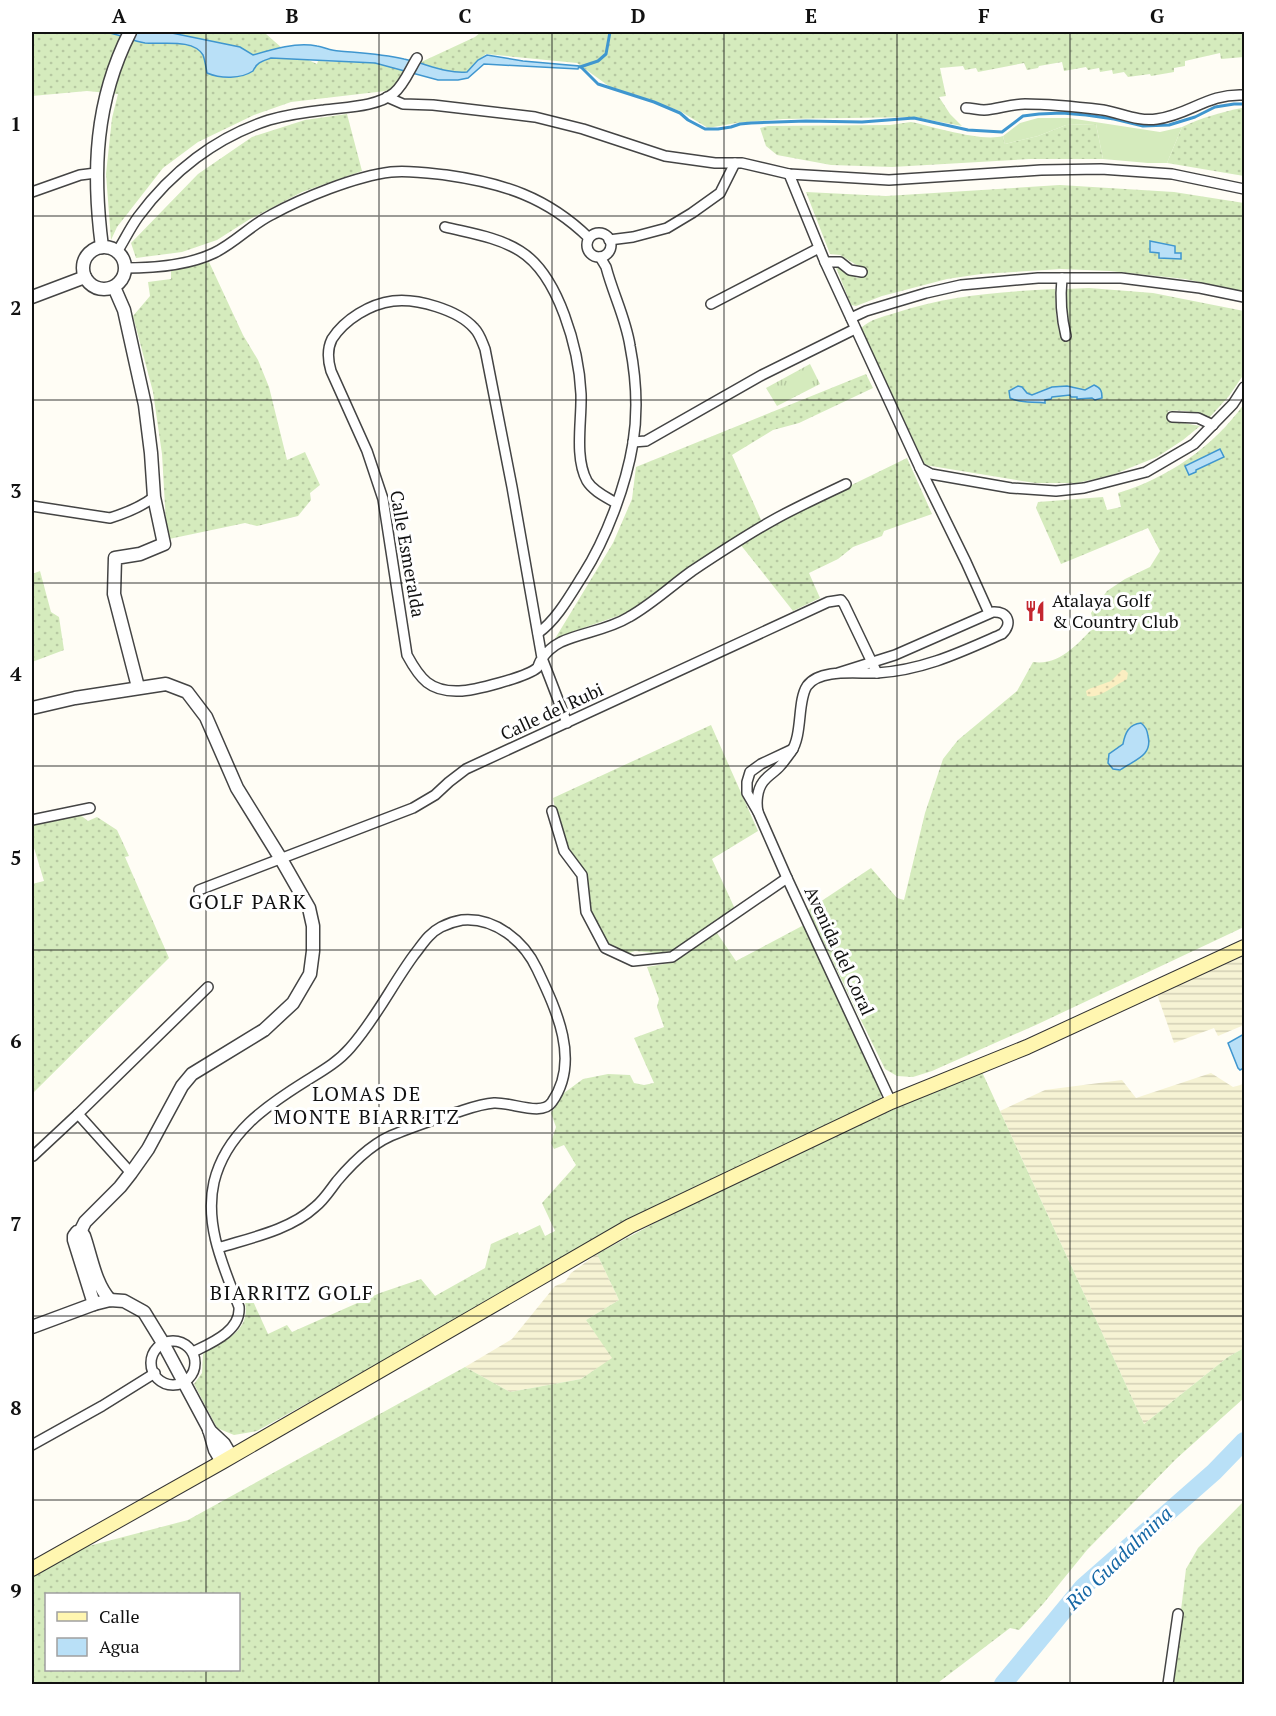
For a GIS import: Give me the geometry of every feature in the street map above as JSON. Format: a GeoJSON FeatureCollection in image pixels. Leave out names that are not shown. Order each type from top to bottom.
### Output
{"type":"FeatureCollection","features":[{"type":"Feature","properties":{"kind":"main road"},"geometry":{"type":"LineString","coordinates":[[32,1569],[630,1226],[891,1102],[1028,1047],[1245,947]]}},
{"type":"Feature","properties":{"kind":"street"},"geometry":{"type":"LineString","coordinates":[[102,247],[97,210],[96,155],[108,89],[123,45],[130,32]]}},
{"type":"Feature","properties":{"kind":"street"},"geometry":{"type":"LineString","coordinates":[[117,252],[137,218],[170,179],[196,157],[234,135],[269,120],[358,106],[387,97],[396,92],[417,58]]}},
{"type":"Feature","properties":{"kind":"street"},"geometry":{"type":"LineString","coordinates":[[966,108],[982,110],[1023,104],[1043,105],[1105,111],[1156,120],[1172,116],[1207,100],[1230,94],[1245,95]]}},
{"type":"Feature","properties":{"kind":"street"},"geometry":{"type":"LineString","coordinates":[[387,97],[403,104],[433,105],[535,117],[582,129],[665,156],[715,163],[735,163],[789,174],[889,180],[1041,170],[1101,169],[1172,174],[1245,189]]}},
{"type":"Feature","properties":{"kind":"street"},"geometry":{"type":"LineString","coordinates":[[609,240],[633,237],[667,228],[720,193],[735,163]]}},
{"type":"Feature","properties":{"kind":"street"},"geometry":{"type":"LineString","coordinates":[[124,268],[144,268],[191,260],[214,253],[269,216],[309,197],[357,180],[392,172],[433,173],[471,179],[522,193],[574,223],[589,238]]}},
{"type":"Feature","properties":{"kind":"street"},"geometry":{"type":"LineString","coordinates":[[32,192],[80,175],[96,173]]}},
{"type":"Feature","properties":{"kind":"street"},"geometry":{"type":"LineString","coordinates":[[789,174],[855,329],[989,613]]}},
{"type":"Feature","properties":{"kind":"street"},"geometry":{"type":"LineString","coordinates":[[445,227],[506,244],[521,251],[545,274],[572,336],[579,366],[581,465],[588,482],[602,495],[616,503]]}},
{"type":"Feature","properties":{"kind":"street"},"geometry":{"type":"LineString","coordinates":[[600,233],[607,236],[609,240],[609,251],[604,256],[592,256],[587,249],[586,245],[592,235],[600,233]]}},
{"type":"Feature","properties":{"kind":"street"},"geometry":{"type":"LineString","coordinates":[[102,247],[117,252],[122,257],[123,277],[114,287],[95,288],[85,276],[84,260],[93,250],[102,247]]}},
{"type":"Feature","properties":{"kind":"street"},"geometry":{"type":"LineString","coordinates":[[711,304],[819,248]]}},
{"type":"Feature","properties":{"kind":"street"},"geometry":{"type":"LineString","coordinates":[[538,633],[546,628],[595,556],[616,503],[633,442],[635,398],[630,344],[606,267],[600,257]]}},
{"type":"Feature","properties":{"kind":"street"},"geometry":{"type":"LineString","coordinates":[[825,262],[840,262],[850,270],[862,272]]}},
{"type":"Feature","properties":{"kind":"street"},"geometry":{"type":"LineString","coordinates":[[32,297],[85,276]]}},
{"type":"Feature","properties":{"kind":"street"},"geometry":{"type":"LineString","coordinates":[[850,318],[926,293],[961,285],[1038,278],[1121,278],[1200,288],[1245,297]]}},
{"type":"Feature","properties":{"kind":"street"},"geometry":{"type":"LineString","coordinates":[[1062,278],[1060,297],[1066,336]]}},
{"type":"Feature","properties":{"kind":"street"},"geometry":{"type":"LineString","coordinates":[[114,287],[124,310],[145,405],[154,496],[164,544],[140,554],[115,558],[114,594],[138,687]]}},
{"type":"Feature","properties":{"kind":"street","name":"Calle Esmeralda"},"geometry":{"type":"LineString","coordinates":[[542,658],[537,668],[518,676],[486,687],[447,691],[426,683],[417,674],[407,655],[383,499],[368,451],[328,361],[332,340],[348,321],[362,311],[392,301],[411,301],[438,307],[461,316],[475,328],[481,338],[512,487],[542,658],[567,723]]}},
{"type":"Feature","properties":{"kind":"street"},"geometry":{"type":"LineString","coordinates":[[633,442],[646,441],[762,375],[855,329]]}},
{"type":"Feature","properties":{"kind":"street"},"geometry":{"type":"LineString","coordinates":[[920,468],[931,474],[1011,488],[1056,491],[1084,488],[1146,472],[1194,444],[1233,404],[1245,387]]}},
{"type":"Feature","properties":{"kind":"street"},"geometry":{"type":"LineString","coordinates":[[1172,417],[1198,418],[1213,425]]}},
{"type":"Feature","properties":{"kind":"street"},"geometry":{"type":"LineString","coordinates":[[542,658],[550,648],[562,642],[610,627],[629,618],[692,571],[744,538],[776,519],[846,484]]}},
{"type":"Feature","properties":{"kind":"street"},"geometry":{"type":"LineString","coordinates":[[32,506],[110,518],[143,505],[154,496]]}},
{"type":"Feature","properties":{"kind":"street","name":"Calle del Rubi"},"geometry":{"type":"LineString","coordinates":[[199,890],[413,807],[435,795],[466,769],[828,602],[841,600],[873,662]]}},
{"type":"Feature","properties":{"kind":"street"},"geometry":{"type":"LineString","coordinates":[[758,812],[756,802],[763,782],[781,766],[794,748],[804,695],[807,686],[814,680],[895,655],[989,613],[1000,612],[1007,617],[1009,624],[1002,634],[938,662],[878,673],[838,673]]}},
{"type":"Feature","properties":{"kind":"street"},"geometry":{"type":"LineString","coordinates":[[873,662],[878,673]]}},
{"type":"Feature","properties":{"kind":"street"},"geometry":{"type":"LineString","coordinates":[[32,708],[75,698],[166,684],[187,692],[206,717],[237,788],[309,908],[313,926],[314,951],[310,974],[293,1003],[264,1030],[192,1074],[182,1086],[148,1149],[131,1173],[85,1222],[80,1232],[76,1233],[74,1238],[94,1304]]}},
{"type":"Feature","properties":{"kind":"street","name":"Avenida del Coral"},"geometry":{"type":"LineString","coordinates":[[794,748],[750,772],[747,793],[758,812],[786,878],[891,1102]]}},
{"type":"Feature","properties":{"kind":"street"},"geometry":{"type":"LineString","coordinates":[[32,820],[90,808]]}},
{"type":"Feature","properties":{"kind":"street"},"geometry":{"type":"LineString","coordinates":[[552,811],[564,852],[582,875],[586,912],[604,948],[633,961],[672,957],[786,878]]}},
{"type":"Feature","properties":{"kind":"street"},"geometry":{"type":"LineString","coordinates":[[192,1352],[230,1330],[240,1315],[218,1248],[212,1210],[214,1183],[223,1158],[236,1136],[257,1114],[334,1064],[351,1048],[430,935],[441,927],[463,920],[478,921],[506,931],[521,945],[535,963],[552,1000],[562,1031],[565,1055],[564,1074],[557,1094],[550,1105],[543,1109],[494,1103],[476,1106],[393,1134],[364,1154],[339,1178],[316,1207],[294,1221],[268,1232],[218,1248]]}},
{"type":"Feature","properties":{"kind":"street"},"geometry":{"type":"LineString","coordinates":[[33,1156],[208,987]]}},
{"type":"Feature","properties":{"kind":"street"},"geometry":{"type":"LineString","coordinates":[[78,1114],[131,1173]]}},
{"type":"Feature","properties":{"kind":"street"},"geometry":{"type":"LineString","coordinates":[[80,1232],[84,1236],[97,1276],[110,1300]]}},
{"type":"Feature","properties":{"kind":"street"},"geometry":{"type":"LineString","coordinates":[[32,1327],[110,1300],[124,1301],[144,1312],[209,1429],[224,1444],[227,1459]]}},
{"type":"Feature","properties":{"kind":"street"},"geometry":{"type":"LineString","coordinates":[[183,1342],[192,1352],[195,1358],[194,1372],[184,1382],[164,1383],[158,1379],[151,1367],[151,1360],[157,1347],[163,1343],[183,1342]]}},
{"type":"Feature","properties":{"kind":"street"},"geometry":{"type":"LineString","coordinates":[[32,1445],[155,1373]]}},
{"type":"Feature","properties":{"kind":"street"},"geometry":{"type":"LineString","coordinates":[[1168,1684],[1178,1614]]}},
{"type":"Feature","properties":{"kind":"shaded area"},"geometry":{"type":"Polygon","coordinates":[[[1244,956],[1244,1025],[1218,1036],[1214,1028],[1174,1043],[1157,994],[1244,956]]]}},
{"type":"Feature","properties":{"kind":"shaded area"},"geometry":{"type":"Polygon","coordinates":[[[1211,1073],[1233,1087],[1244,1084],[1244,1348],[1228,1357],[1144,1424],[1000,1111],[1045,1090],[1122,1080],[1136,1098],[1211,1073]]]}},
{"type":"Feature","properties":{"kind":"shaded area"},"geometry":{"type":"Polygon","coordinates":[[[597,1254],[619,1300],[586,1320],[613,1358],[581,1379],[510,1392],[465,1367],[512,1339],[555,1286],[565,1282],[571,1273],[597,1254]]]}},
{"type":"Feature","properties":{"kind":"green space"},"geometry":{"type":"Polygon","coordinates":[[[32,32],[258,32],[266,34],[282,48],[317,64],[318,61],[374,63],[404,70],[394,90],[291,102],[254,115],[198,142],[163,168],[117,227],[111,240],[106,174],[112,118],[118,94],[87,91],[32,96],[32,32]]]}},
{"type":"Feature","properties":{"kind":"green space"},"geometry":{"type":"Polygon","coordinates":[[[481,32],[1244,32],[1244,57],[1221,59],[1220,53],[1185,61],[1185,66],[1174,68],[1174,72],[1128,77],[1124,72],[1113,74],[1112,70],[1100,72],[1099,68],[1088,70],[1086,67],[1064,71],[1062,62],[1027,70],[1024,63],[978,72],[976,68],[965,70],[963,66],[940,68],[946,96],[939,97],[950,114],[962,126],[914,117],[783,119],[708,128],[680,111],[610,87],[577,63],[486,54],[467,72],[456,73],[419,63],[481,32]]]}},
{"type":"Feature","properties":{"kind":"green space"},"geometry":{"type":"Polygon","coordinates":[[[1244,109],[1244,176],[1167,163],[1182,127],[1226,111],[1244,109]]]}},
{"type":"Feature","properties":{"kind":"green space"},"geometry":{"type":"Polygon","coordinates":[[[347,114],[362,171],[302,192],[250,219],[217,240],[182,252],[136,258],[131,243],[198,174],[252,137],[305,120],[347,114]]]}},
{"type":"Feature","properties":{"kind":"green space"},"geometry":{"type":"Polygon","coordinates":[[[1038,118],[1069,118],[1160,132],[1182,127],[1167,163],[1103,159],[1096,124],[1066,125],[1038,136],[1005,144],[1003,136],[1020,123],[1038,118]]]}},
{"type":"Feature","properties":{"kind":"green space"},"geometry":{"type":"Polygon","coordinates":[[[911,122],[971,136],[1003,136],[1005,144],[1038,136],[1066,125],[1096,124],[1103,159],[1029,159],[892,167],[831,165],[777,155],[766,146],[760,128],[768,126],[890,125],[911,122]]]}},
{"type":"Feature","properties":{"kind":"green space"},"geometry":{"type":"Polygon","coordinates":[[[1060,185],[1174,192],[1244,203],[1244,292],[1185,279],[1110,271],[1061,269],[981,274],[947,279],[882,296],[856,306],[851,305],[835,265],[857,278],[864,276],[860,267],[840,255],[830,254],[806,192],[886,196],[1060,185]]]}},
{"type":"Feature","properties":{"kind":"green space"},"geometry":{"type":"Polygon","coordinates":[[[209,262],[269,387],[287,460],[305,452],[320,485],[310,493],[311,500],[298,516],[257,526],[245,523],[169,539],[162,454],[153,392],[133,316],[150,296],[148,282],[171,279],[171,271],[209,262]]]}},
{"type":"Feature","properties":{"kind":"green space"},"geometry":{"type":"Polygon","coordinates":[[[1089,288],[1153,293],[1244,311],[1244,374],[1229,396],[1209,418],[1178,410],[1168,411],[1172,421],[1200,426],[1157,457],[1112,475],[1077,483],[1035,483],[925,465],[861,328],[877,319],[935,302],[994,293],[1055,289],[1059,332],[1070,338],[1066,315],[1066,289],[1089,288]]]}},
{"type":"Feature","properties":{"kind":"green space"},"geometry":{"type":"Polygon","coordinates":[[[810,364],[820,384],[777,406],[766,388],[810,364]]]}},
{"type":"Feature","properties":{"kind":"green space"},"geometry":{"type":"Polygon","coordinates":[[[866,374],[873,388],[799,423],[773,430],[732,455],[762,522],[670,581],[632,611],[569,633],[553,642],[613,543],[632,499],[636,467],[866,374]]]}},
{"type":"Feature","properties":{"kind":"green space","name":"Atalaya Golf & Country Club"},"geometry":{"type":"Polygon","coordinates":[[[1244,404],[1244,927],[932,1071],[913,1077],[897,1076],[885,1069],[808,910],[871,868],[897,898],[904,900],[925,813],[943,759],[958,740],[1017,691],[1033,662],[1043,662],[1060,657],[1082,639],[1095,626],[1091,613],[1107,591],[1150,567],[1160,551],[1148,528],[1061,564],[1036,508],[1038,502],[1103,497],[1107,510],[1121,507],[1118,493],[1154,479],[1188,459],[1218,434],[1244,404]]]}},
{"type":"Feature","properties":{"kind":"green space"},"geometry":{"type":"Polygon","coordinates":[[[907,458],[932,514],[884,531],[882,536],[853,547],[838,559],[809,573],[820,598],[793,611],[740,544],[786,517],[907,458]]]}},
{"type":"Feature","properties":{"kind":"green space"},"geometry":{"type":"Polygon","coordinates":[[[40,571],[51,612],[59,617],[64,650],[32,662],[32,574],[40,571]]]}},
{"type":"Feature","properties":{"kind":"green space"},"geometry":{"type":"Polygon","coordinates":[[[711,725],[758,831],[712,859],[735,909],[665,954],[635,951],[626,954],[609,944],[598,931],[592,916],[586,876],[562,838],[553,798],[711,725]]]}},
{"type":"Feature","properties":{"kind":"green space"},"geometry":{"type":"Polygon","coordinates":[[[79,814],[88,821],[97,817],[117,830],[129,856],[125,857],[169,958],[32,1094],[32,884],[44,881],[32,841],[32,824],[79,814]]]}},
{"type":"Feature","properties":{"kind":"green space"},"geometry":{"type":"Polygon","coordinates":[[[805,926],[882,1093],[880,1102],[443,1328],[257,1431],[234,1435],[217,1428],[194,1384],[202,1373],[203,1354],[240,1328],[246,1312],[245,1302],[252,1299],[268,1334],[287,1325],[292,1332],[380,1293],[421,1279],[435,1296],[485,1268],[491,1244],[540,1225],[545,1236],[555,1231],[542,1203],[576,1165],[564,1145],[554,1149],[551,1143],[556,1127],[551,1113],[564,1093],[583,1079],[608,1074],[630,1075],[634,1083],[644,1085],[654,1083],[634,1038],[664,1027],[657,1007],[659,999],[647,967],[670,963],[717,933],[736,961],[805,926]]]}},
{"type":"Feature","properties":{"kind":"green space"},"geometry":{"type":"Polygon","coordinates":[[[982,1072],[1144,1424],[1228,1357],[1244,1348],[1244,1398],[1176,1459],[1087,1550],[1019,1630],[1010,1628],[939,1682],[932,1684],[32,1684],[32,1577],[85,1547],[188,1520],[465,1367],[510,1392],[581,1379],[612,1358],[586,1320],[619,1300],[597,1254],[709,1194],[914,1100],[982,1072]]]}},
{"type":"Feature","properties":{"kind":"green space"},"geometry":{"type":"Polygon","coordinates":[[[1244,1501],[1244,1684],[1172,1684],[1186,1569],[1198,1548],[1244,1501]]]}},
{"type":"Feature","properties":{"kind":"sand"},"geometry":{"type":"Polygon","coordinates":[[[1122,670],[1128,673],[1127,679],[1101,694],[1087,696],[1086,691],[1111,681],[1122,670]]]}},
{"type":"Feature","properties":{"kind":"water"},"geometry":{"type":"Polygon","coordinates":[[[105,32],[167,32],[240,47],[253,55],[285,47],[309,45],[336,51],[396,57],[459,72],[467,72],[478,60],[487,55],[579,66],[578,69],[484,64],[468,78],[438,80],[375,63],[271,58],[258,64],[248,74],[225,77],[207,73],[203,55],[192,46],[176,43],[145,43],[105,32]]]}},
{"type":"Feature","properties":{"kind":"water"},"geometry":{"type":"Polygon","coordinates":[[[1150,241],[1175,246],[1175,253],[1181,253],[1181,259],[1159,258],[1159,253],[1150,252],[1150,241]]]}},
{"type":"Feature","properties":{"kind":"water"},"geometry":{"type":"Polygon","coordinates":[[[1094,385],[1101,390],[1102,398],[1077,399],[1070,395],[1052,397],[1045,400],[1045,403],[1023,402],[1010,398],[1009,391],[1018,386],[1032,395],[1052,387],[1067,386],[1085,390],[1094,385]]]}},
{"type":"Feature","properties":{"kind":"water"},"geometry":{"type":"Polygon","coordinates":[[[1220,449],[1224,457],[1189,475],[1185,466],[1220,449]]]}},
{"type":"Feature","properties":{"kind":"water"},"geometry":{"type":"Polygon","coordinates":[[[1141,723],[1146,729],[1149,743],[1145,753],[1120,770],[1113,769],[1108,763],[1109,754],[1123,744],[1126,733],[1131,727],[1141,723]]]}},
{"type":"Feature","properties":{"kind":"water"},"geometry":{"type":"Polygon","coordinates":[[[1244,1034],[1244,1068],[1240,1070],[1228,1043],[1244,1034]]]}},
{"type":"Feature","properties":{"kind":"waterway"},"geometry":{"type":"LineString","coordinates":[[580,67],[598,61],[606,54],[610,32]]}},
{"type":"Feature","properties":{"kind":"waterway"},"geometry":{"type":"LineString","coordinates":[[581,67],[598,84],[654,102],[680,113],[705,129],[751,123],[862,122],[914,118],[968,130],[1002,132],[1023,116],[1062,113],[1114,119],[1143,126],[1169,125],[1195,117],[1215,107],[1244,104]]}},
{"type":"Feature","properties":{"kind":"waterway","name":"Rio Guadalmina"},"geometry":{"type":"LineString","coordinates":[[1003,1684],[1083,1587],[1214,1472],[1244,1441]]}},
{"type":"Feature","properties":{"kind":"place","name":"Atalaya Golf & Country Club"},"geometry":{"type":"Point","coordinates":[1035,611]}},
{"type":"Feature","properties":{"kind":"district","name":"GOLF PARK"},"geometry":{"type":"Point","coordinates":[248,902]}},
{"type":"Feature","properties":{"kind":"district","name":"LOMAS DE MONTE BIARRITZ"},"geometry":{"type":"Point","coordinates":[367,1106]}},
{"type":"Feature","properties":{"kind":"district","name":"BIARRITZ GOLF"},"geometry":{"type":"Point","coordinates":[292,1293]}}]}
